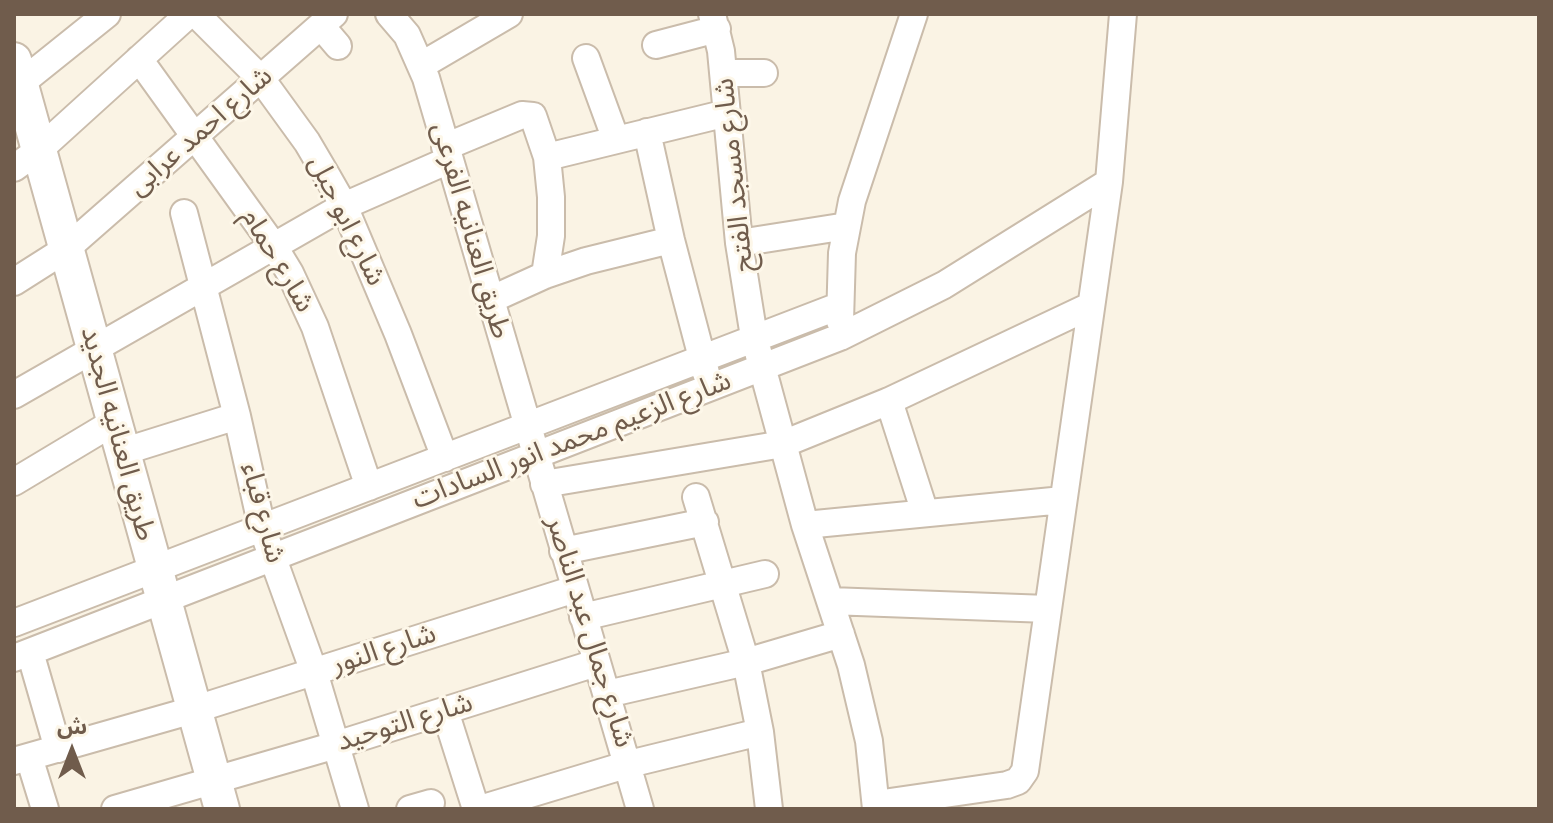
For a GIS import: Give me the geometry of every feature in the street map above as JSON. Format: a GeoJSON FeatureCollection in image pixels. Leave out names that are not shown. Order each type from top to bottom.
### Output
{"type":"FeatureCollection","features":[{"type":"Feature","properties":{"kind":"street"},"geometry":{"type":"LineString","coordinates":[[16,67],[107,14]]}},
{"type":"Feature","properties":{"kind":"street"},"geometry":{"type":"LineString","coordinates":[[26,159],[189,14]]}},
{"type":"Feature","properties":{"kind":"street","name":"شارع ابو جبل"},"geometry":{"type":"LineString","coordinates":[[196,14],[262,80],[307,142],[344,206],[398,334],[445,458]]}},
{"type":"Feature","properties":{"kind":"street","name":"طريق العنانيه الفرعى"},"geometry":{"type":"LineString","coordinates":[[389,14],[407,35],[422,65],[535,456]]}},
{"type":"Feature","properties":{"kind":"street"},"geometry":{"type":"LineString","coordinates":[[422,65],[509,14]]}},
{"type":"Feature","properties":{"kind":"street"},"geometry":{"type":"LineString","coordinates":[[840,337],[842,253],[847,226],[864,163],[914,14]]}},
{"type":"Feature","properties":{"kind":"street"},"geometry":{"type":"LineString","coordinates":[[876,806],[1007,785],[1018,781],[1026,765],[1109,182],[1123,14]]}},
{"type":"Feature","properties":{"kind":"street"},"geometry":{"type":"LineString","coordinates":[[328,20],[338,46]]}},
{"type":"Feature","properties":{"kind":"street","name":"شارع احمد عرابى"},"geometry":{"type":"LineString","coordinates":[[14,282],[66,249],[328,20]]}},
{"type":"Feature","properties":{"kind":"street"},"geometry":{"type":"LineString","coordinates":[[656,45],[714,22]]}},
{"type":"Feature","properties":{"kind":"street","name":"شارع مسجد الفتح"},"geometry":{"type":"LineString","coordinates":[[714,22],[724,73],[739,243],[754,337],[805,525],[841,634],[869,741],[876,806]]}},
{"type":"Feature","properties":{"kind":"street"},"geometry":{"type":"LineString","coordinates":[[586,58],[616,140]]}},
{"type":"Feature","properties":{"kind":"street","name":"شارع حمام"},"geometry":{"type":"LineString","coordinates":[[139,59],[273,245],[304,300],[369,487]]}},
{"type":"Feature","properties":{"kind":"street","name":"طريق العنانيه الجديد"},"geometry":{"type":"LineString","coordinates":[[16,67],[26,159],[66,249],[217,794]]}},
{"type":"Feature","properties":{"kind":"street"},"geometry":{"type":"LineString","coordinates":[[724,73],[764,73]]}},
{"type":"Feature","properties":{"kind":"street"},"geometry":{"type":"LineString","coordinates":[[547,157],[727,113]]}},
{"type":"Feature","properties":{"kind":"street"},"geometry":{"type":"LineString","coordinates":[[14,395],[344,206],[527,114],[537,121],[547,157],[551,223],[545,275]]}},
{"type":"Feature","properties":{"kind":"street"},"geometry":{"type":"LineString","coordinates":[[647,132],[709,388]]}},
{"type":"Feature","properties":{"kind":"street","name":"شارع الزعيم محمد انور السادات"},"geometry":{"type":"LineString","coordinates":[[16,615],[273,557],[840,337],[944,285],[1109,182]]}},
{"type":"Feature","properties":{"kind":"street","name":"شارع قباء"},"geometry":{"type":"LineString","coordinates":[[184,213],[237,416],[262,528],[314,672],[355,809]]}},
{"type":"Feature","properties":{"kind":"street"},"geometry":{"type":"LineString","coordinates":[[739,243],[847,226]]}},
{"type":"Feature","properties":{"kind":"street"},"geometry":{"type":"LineString","coordinates":[[490,300],[545,275],[628,248],[671,240]]}},
{"type":"Feature","properties":{"kind":"street","name":"شارع الزعيم محمد انور السادات"},"geometry":{"type":"LineString","coordinates":[[22,655],[262,528],[839,306]]}},
{"type":"Feature","properties":{"kind":"street"},"geometry":{"type":"LineString","coordinates":[[544,484],[783,444],[889,401],[1090,306]]}},
{"type":"Feature","properties":{"kind":"street"},"geometry":{"type":"LineString","coordinates":[[889,401],[925,513]]}},
{"type":"Feature","properties":{"kind":"street"},"geometry":{"type":"LineString","coordinates":[[14,482],[118,437],[237,416]]}},
{"type":"Feature","properties":{"kind":"street","name":"شارع جمال عبد الناصر"},"geometry":{"type":"LineString","coordinates":[[535,456],[640,809]]}},
{"type":"Feature","properties":{"kind":"street"},"geometry":{"type":"LineString","coordinates":[[696,497],[746,662],[760,732],[769,809]]}},
{"type":"Feature","properties":{"kind":"street"},"geometry":{"type":"LineString","coordinates":[[805,525],[1063,500]]}},
{"type":"Feature","properties":{"kind":"street"},"geometry":{"type":"LineString","coordinates":[[563,551],[705,522]]}},
{"type":"Feature","properties":{"kind":"street"},"geometry":{"type":"LineString","coordinates":[[583,617],[765,574]]}},
{"type":"Feature","properties":{"kind":"street","name":"شارع النور"},"geometry":{"type":"LineString","coordinates":[[21,759],[193,710],[575,589]]}},
{"type":"Feature","properties":{"kind":"street"},"geometry":{"type":"LineString","coordinates":[[830,601],[1048,609]]}},
{"type":"Feature","properties":{"kind":"street"},"geometry":{"type":"LineString","coordinates":[[607,694],[746,662],[841,634]]}},
{"type":"Feature","properties":{"kind":"street"},"geometry":{"type":"LineString","coordinates":[[22,655],[58,749]]}},
{"type":"Feature","properties":{"kind":"street","name":"شارع التوحيد"},"geometry":{"type":"LineString","coordinates":[[115,809],[217,794],[336,745],[596,663]]}},
{"type":"Feature","properties":{"kind":"street"},"geometry":{"type":"LineString","coordinates":[[445,711],[478,809],[629,764],[760,732]]}},
{"type":"Feature","properties":{"kind":"street"},"geometry":{"type":"LineString","coordinates":[[21,759],[45,809]]}}]}
